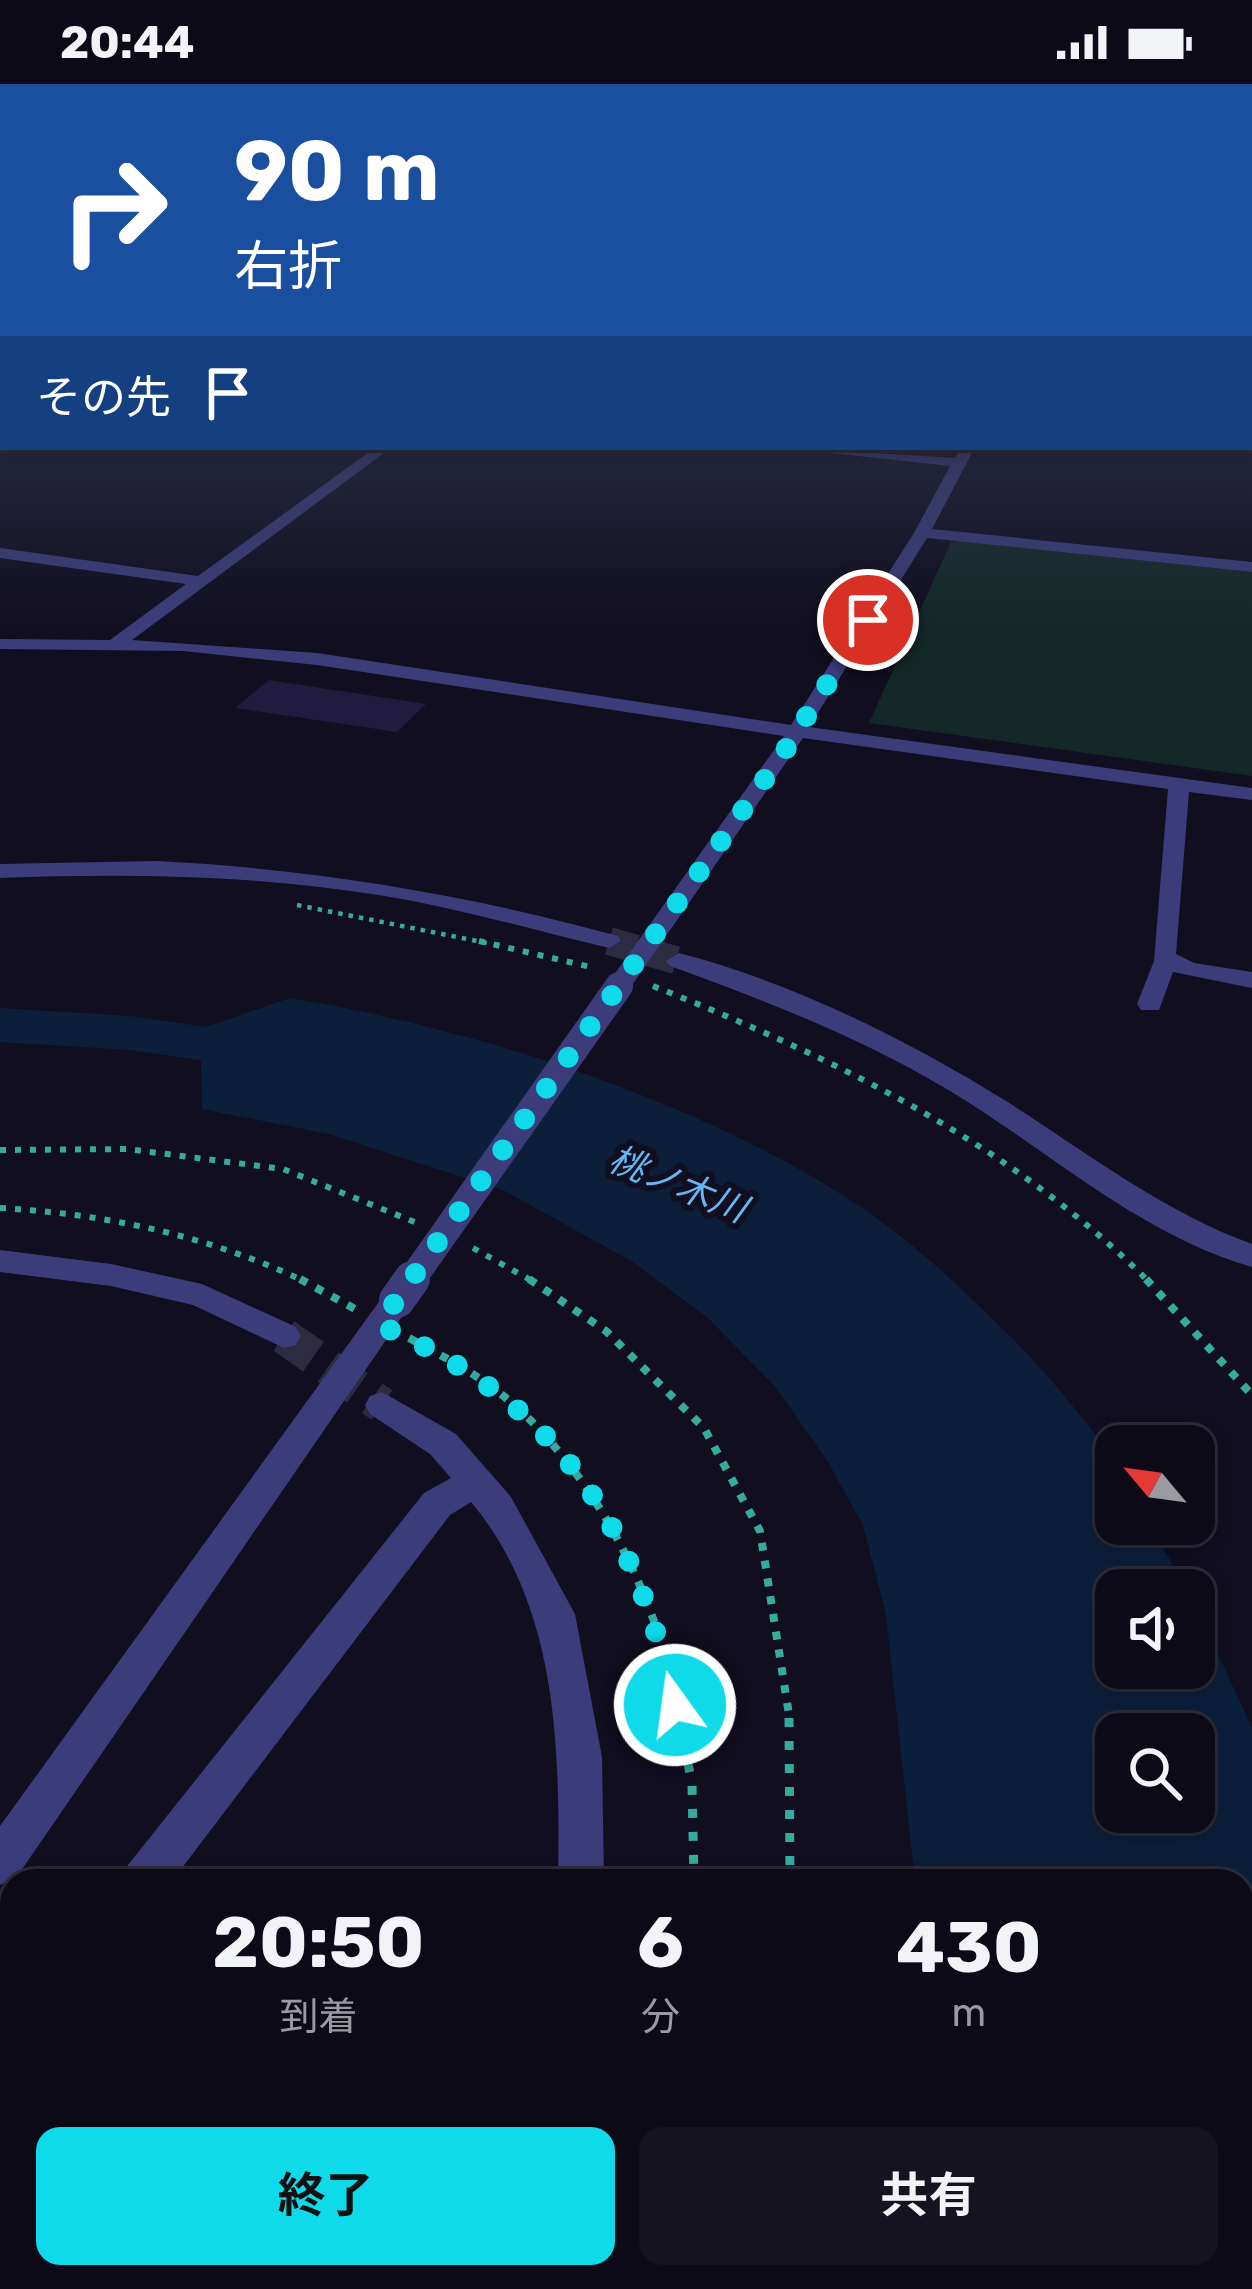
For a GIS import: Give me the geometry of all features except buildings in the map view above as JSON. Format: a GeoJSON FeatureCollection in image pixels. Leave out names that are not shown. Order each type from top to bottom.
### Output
{"type":"FeatureCollection","features":[{"type":"Feature","properties":{"kind":"street"},"geometry":{"type":"LineString","coordinates":[[114,645],[381,450]]}},
{"type":"Feature","properties":{"kind":"street"},"geometry":{"type":"LineString","coordinates":[[0,1863],[797,731],[922,533],[964,455],[851,450]]}},
{"type":"Feature","properties":{"kind":"street"},"geometry":{"type":"LineString","coordinates":[[922,533],[1252,567]]}},
{"type":"Feature","properties":{"kind":"street"},"geometry":{"type":"LineString","coordinates":[[0,553],[198,581]]}},
{"type":"Feature","properties":{"kind":"street"},"geometry":{"type":"LineString","coordinates":[[0,644],[183,646],[317,659],[1252,794]]}},
{"type":"Feature","properties":{"kind":"street"},"geometry":{"type":"LineString","coordinates":[[1170,964],[1161,949],[1179,784]]}},
{"type":"Feature","properties":{"kind":"street"},"geometry":{"type":"LineString","coordinates":[[0,872],[174,867],[327,879],[467,902],[610,941]]}},
{"type":"Feature","properties":{"kind":"street"},"geometry":{"type":"LineString","coordinates":[[679,961],[765,991],[890,1046],[988,1102],[1171,1223],[1252,1256]]}},
{"type":"Feature","properties":{"kind":"street"},"geometry":{"type":"LineString","coordinates":[[1150,1004],[1162,967],[1170,964],[1252,980]]}},
{"type":"Feature","properties":{"kind":"street"},"geometry":{"type":"LineString","coordinates":[[0,1261],[111,1275],[202,1295],[284,1336]]}},
{"type":"Feature","properties":{"kind":"street"},"geometry":{"type":"LineString","coordinates":[[382,1405],[443,1444],[497,1508],[555,1614],[580,1756],[581,1869]]}},
{"type":"Feature","properties":{"kind":"street"},"geometry":{"type":"LineString","coordinates":[[153,1869],[437,1504],[475,1482]]}},
{"type":"Feature","properties":{"kind":"path"},"geometry":{"type":"LineString","coordinates":[[0,1150],[127,1149],[284,1169],[434,1230]]}},
{"type":"Feature","properties":{"kind":"path"},"geometry":{"type":"LineString","coordinates":[[0,1208],[111,1220],[192,1238],[322,1292],[388,1312],[505,1394],[568,1461],[609,1514],[641,1585],[690,1772],[694,1869]]}},
{"type":"Feature","properties":{"kind":"path"},"geometry":{"type":"LineString","coordinates":[[453,1239],[512,1267],[606,1331],[704,1428],[760,1531],[790,1723],[790,1869]]}},
{"type":"Feature","properties":{"kind":"path"},"geometry":{"type":"LineString","coordinates":[[1120,1254],[1252,1395]]}},
{"type":"Feature","properties":{"kind":"green space"},"geometry":{"type":"Polygon","coordinates":[[[951,542],[1252,572],[1252,776],[869,723],[951,542]]]}},
{"type":"Feature","properties":{"kind":"water"},"geometry":{"type":"Polygon","coordinates":[[[290,998],[512,1050],[588,1075],[735,1136],[803,1171],[885,1224],[1019,1346],[1095,1435],[1095,1545],[1161,1545],[1175,1569],[1095,1569],[1095,1689],[1215,1689],[1215,1648],[1252,1728],[1252,1869],[914,1869],[886,1615],[863,1525],[828,1462],[777,1389],[708,1318],[631,1261],[505,1191],[329,1134],[202,1109],[200,1029],[290,998]]]}},
{"type":"Feature","properties":{"kind":"waterway","name":"桃ノ木川"},"geometry":{"type":"LineString","coordinates":[[0,1025],[130,1033],[284,1055]]}},
{"type":"Feature","properties":{"kind":"tunnel"},"geometry":{"type":"LineString","coordinates":[[618,944],[609,941],[679,961]]}},
{"type":"Feature","properties":{"kind":"tunnel"},"geometry":{"type":"LineString","coordinates":[[284,1336],[382,1405]]}},
{"type":"Feature","properties":{"kind":"route"},"geometry":{"type":"LineString","coordinates":[[675,1705],[641,1585],[609,1514],[568,1461],[505,1394],[434,1348],[379,1325],[784,752],[868,620]]}}]}
